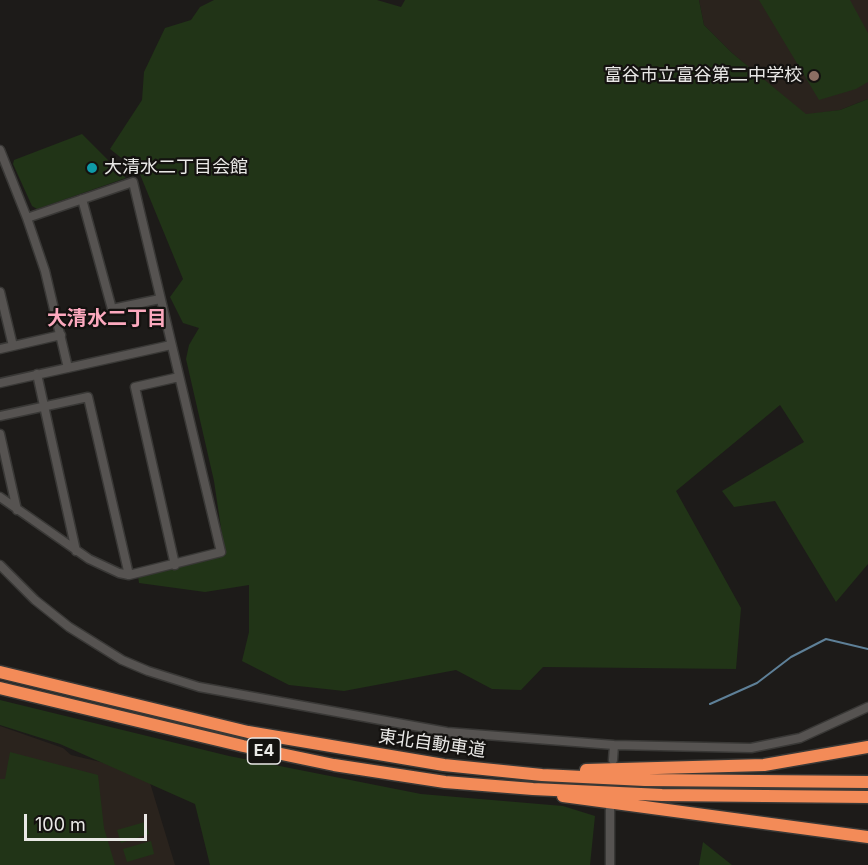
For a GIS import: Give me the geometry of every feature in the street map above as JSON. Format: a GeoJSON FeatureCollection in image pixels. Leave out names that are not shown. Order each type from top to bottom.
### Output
{"type":"FeatureCollection","features":[{"type":"Feature","properties":{"kind":"highway","name":"東北自動車道"},"geometry":{"type":"LineString","coordinates":[[0,672],[248,732],[444,765],[542,775],[645,780],[868,782]]}},
{"type":"Feature","properties":{"kind":"highway","name":"東北自動車道"},"geometry":{"type":"LineString","coordinates":[[0,688],[243,746],[334,765],[445,782],[662,795],[868,797]]}},
{"type":"Feature","properties":{"kind":"highway"},"geometry":{"type":"LineString","coordinates":[[444,765],[622,770],[764,765],[868,747]]}},
{"type":"Feature","properties":{"kind":"highway"},"geometry":{"type":"LineString","coordinates":[[533,789],[582,801],[868,837]]}},
{"type":"Feature","properties":{"kind":"street"},"geometry":{"type":"LineString","coordinates":[[0,150],[27,218],[61,335],[68,368]]}},
{"type":"Feature","properties":{"kind":"street"},"geometry":{"type":"LineString","coordinates":[[0,497],[76,551],[103,567],[129,575],[221,552],[133,182],[27,218]]}},
{"type":"Feature","properties":{"kind":"street"},"geometry":{"type":"LineString","coordinates":[[82,199],[111,309],[160,299]]}},
{"type":"Feature","properties":{"kind":"street"},"geometry":{"type":"LineString","coordinates":[[0,292],[13,346]]}},
{"type":"Feature","properties":{"kind":"street"},"geometry":{"type":"LineString","coordinates":[[0,349],[61,335]]}},
{"type":"Feature","properties":{"kind":"street"},"geometry":{"type":"LineString","coordinates":[[0,383],[171,345]]}},
{"type":"Feature","properties":{"kind":"street"},"geometry":{"type":"LineString","coordinates":[[37,374],[76,551]]}},
{"type":"Feature","properties":{"kind":"street"},"geometry":{"type":"LineString","coordinates":[[175,565],[135,387],[179,377]]}},
{"type":"Feature","properties":{"kind":"street"},"geometry":{"type":"LineString","coordinates":[[0,416],[88,397],[129,575]]}},
{"type":"Feature","properties":{"kind":"street"},"geometry":{"type":"LineString","coordinates":[[0,434],[17,510]]}},
{"type":"Feature","properties":{"kind":"street"},"geometry":{"type":"LineString","coordinates":[[0,565],[46,610],[94,644],[148,671],[199,687],[447,732],[614,745],[751,748],[800,738],[868,707]]}},
{"type":"Feature","properties":{"kind":"street"},"geometry":{"type":"LineString","coordinates":[[613,760],[614,745]]}},
{"type":"Feature","properties":{"kind":"street"},"geometry":{"type":"LineString","coordinates":[[610,809],[610,865]]}},
{"type":"Feature","properties":{"kind":"shaded area","name":"富谷市立富谷第二中学校"},"geometry":{"type":"Polygon","coordinates":[[[699,0],[868,0],[868,99],[840,110],[806,115],[732,53],[704,25],[699,0]]]}},
{"type":"Feature","properties":{"kind":"shaded area"},"geometry":{"type":"Polygon","coordinates":[[[0,726],[63,748],[71,755],[147,773],[175,865],[0,865],[0,726]]]}},
{"type":"Feature","properties":{"kind":"green space"},"geometry":{"type":"Polygon","coordinates":[[[214,0],[377,0],[401,7],[405,0],[699,0],[704,25],[732,53],[806,114],[840,110],[868,99],[868,564],[836,602],[775,501],[734,507],[722,491],[804,442],[780,405],[676,491],[741,608],[736,669],[543,667],[521,690],[492,689],[456,670],[344,691],[289,685],[242,661],[249,632],[249,585],[205,592],[139,583],[138,576],[225,555],[214,481],[186,359],[189,345],[199,328],[183,323],[170,297],[183,279],[139,172],[110,149],[142,100],[144,72],[165,28],[191,20],[200,7],[214,0]]]}},
{"type":"Feature","properties":{"kind":"green space"},"geometry":{"type":"Polygon","coordinates":[[[759,0],[850,0],[868,33],[868,82],[856,89],[819,100],[759,0]]]}},
{"type":"Feature","properties":{"kind":"green space"},"geometry":{"type":"Polygon","coordinates":[[[82,134],[126,178],[37,209],[32,206],[13,164],[14,160],[82,134]]]}},
{"type":"Feature","properties":{"kind":"green space"},"geometry":{"type":"Polygon","coordinates":[[[0,700],[229,756],[421,794],[563,806],[595,816],[590,865],[210,865],[195,804],[60,744],[0,725],[0,700]]]}},
{"type":"Feature","properties":{"kind":"green space"},"geometry":{"type":"Polygon","coordinates":[[[10,752],[98,775],[104,828],[115,865],[0,865],[0,779],[5,779],[10,752]]]}},
{"type":"Feature","properties":{"kind":"green space"},"geometry":{"type":"Polygon","coordinates":[[[145,822],[149,834],[121,843],[117,830],[145,822]]]}},
{"type":"Feature","properties":{"kind":"green space"},"geometry":{"type":"Polygon","coordinates":[[[151,841],[154,854],[127,862],[123,849],[151,841]]]}},
{"type":"Feature","properties":{"kind":"green space"},"geometry":{"type":"Polygon","coordinates":[[[703,842],[732,865],[699,865],[703,842]]]}},
{"type":"Feature","properties":{"kind":"waterway"},"geometry":{"type":"LineString","coordinates":[[710,704],[757,683],[791,657],[826,639],[868,649]]}},
{"type":"Feature","properties":{"kind":"place","name":"富谷市立富谷第二中学校"},"geometry":{"type":"Point","coordinates":[814,76]}},
{"type":"Feature","properties":{"kind":"place","name":"大清水二丁目会館"},"geometry":{"type":"Point","coordinates":[92,168]}},
{"type":"Feature","properties":{"kind":"district","name":"大清水二丁目"},"geometry":{"type":"Point","coordinates":[107,319]}}]}
